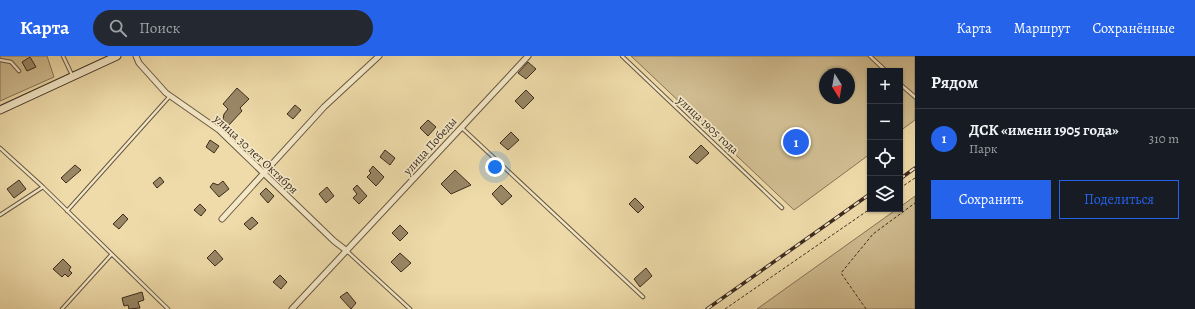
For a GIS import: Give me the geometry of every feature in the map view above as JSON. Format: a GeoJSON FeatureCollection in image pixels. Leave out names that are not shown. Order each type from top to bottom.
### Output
{"type":"FeatureCollection","features":[{"type":"Feature","properties":{"kind":"street"},"geometry":{"type":"LineString","coordinates":[[0,110],[117,56]]}},
{"type":"Feature","properties":{"kind":"street","name":"улица 30 лет Октября"},"geometry":{"type":"LineString","coordinates":[[136,56],[139,63],[163,90],[214,127],[264,173],[328,236],[347,251]]}},
{"type":"Feature","properties":{"kind":"street"},"geometry":{"type":"LineString","coordinates":[[222,219],[324,107],[379,56]]}},
{"type":"Feature","properties":{"kind":"street","name":"улица Победы"},"geometry":{"type":"LineString","coordinates":[[292,309],[528,56]]}},
{"type":"Feature","properties":{"kind":"lane"},"geometry":{"type":"LineString","coordinates":[[63,56],[72,76]]}},
{"type":"Feature","properties":{"kind":"lane","name":"улица 1905 года"},"geometry":{"type":"LineString","coordinates":[[622,56],[782,208]]}},
{"type":"Feature","properties":{"kind":"lane"},"geometry":{"type":"LineString","coordinates":[[870,56],[883,68]]}},
{"type":"Feature","properties":{"kind":"lane"},"geometry":{"type":"LineString","coordinates":[[0,60],[11,62],[19,71]]}},
{"type":"Feature","properties":{"kind":"lane"},"geometry":{"type":"LineString","coordinates":[[903,87],[915,98]]}},
{"type":"Feature","properties":{"kind":"lane"},"geometry":{"type":"LineString","coordinates":[[67,211],[170,96]]}},
{"type":"Feature","properties":{"kind":"lane"},"geometry":{"type":"LineString","coordinates":[[461,127],[643,297]]}},
{"type":"Feature","properties":{"kind":"lane"},"geometry":{"type":"LineString","coordinates":[[0,148],[43,187],[168,309]]}},
{"type":"Feature","properties":{"kind":"lane"},"geometry":{"type":"LineString","coordinates":[[0,216],[43,187]]}},
{"type":"Feature","properties":{"kind":"lane"},"geometry":{"type":"LineString","coordinates":[[347,251],[410,309]]}},
{"type":"Feature","properties":{"kind":"lane"},"geometry":{"type":"LineString","coordinates":[[62,309],[111,255]]}},
{"type":"Feature","properties":{"kind":"path"},"geometry":{"type":"LineString","coordinates":[[903,186],[915,178]]}},
{"type":"Feature","properties":{"kind":"path"},"geometry":{"type":"LineString","coordinates":[[866,309],[841,272],[873,234],[915,204]]}},
{"type":"Feature","properties":{"kind":"path"},"geometry":{"type":"LineString","coordinates":[[726,309],[867,211]]}},
{"type":"Feature","properties":{"kind":"shaded area"},"geometry":{"type":"Polygon","coordinates":[[[0,56],[47,56],[54,77],[0,101],[0,56]]]}},
{"type":"Feature","properties":{"kind":"shaded area"},"geometry":{"type":"Polygon","coordinates":[[[631,56],[915,56],[915,120],[903,129],[903,68],[867,68],[867,156],[794,210],[631,56]]]}},
{"type":"Feature","properties":{"kind":"shaded area"},"geometry":{"type":"Polygon","coordinates":[[[915,196],[915,309],[757,309],[893,212],[903,212],[903,205],[915,196]]]}},
{"type":"Feature","properties":{"kind":"building"},"geometry":{"type":"Polygon","coordinates":[[[30,57],[36,67],[27,71],[22,62],[30,57]]]}},
{"type":"Feature","properties":{"kind":"building"},"geometry":{"type":"Polygon","coordinates":[[[528,62],[536,69],[526,79],[518,73],[528,62]]]}},
{"type":"Feature","properties":{"kind":"building"},"geometry":{"type":"Polygon","coordinates":[[[237,88],[249,99],[240,108],[242,111],[229,125],[223,119],[224,114],[228,109],[223,104],[237,88]]]}},
{"type":"Feature","properties":{"kind":"building"},"geometry":{"type":"Polygon","coordinates":[[[526,90],[534,98],[523,109],[515,101],[526,90]]]}},
{"type":"Feature","properties":{"kind":"building"},"geometry":{"type":"Polygon","coordinates":[[[295,105],[301,110],[293,119],[287,114],[295,105]]]}},
{"type":"Feature","properties":{"kind":"building"},"geometry":{"type":"Polygon","coordinates":[[[428,120],[436,127],[428,136],[420,128],[428,120]]]}},
{"type":"Feature","properties":{"kind":"building"},"geometry":{"type":"Polygon","coordinates":[[[511,132],[519,140],[508,150],[500,143],[511,132]]]}},
{"type":"Feature","properties":{"kind":"building"},"geometry":{"type":"Polygon","coordinates":[[[210,140],[219,146],[214,153],[206,147],[210,140]]]}},
{"type":"Feature","properties":{"kind":"building"},"geometry":{"type":"Polygon","coordinates":[[[701,145],[709,153],[697,164],[689,157],[701,145]]]}},
{"type":"Feature","properties":{"kind":"building"},"geometry":{"type":"Polygon","coordinates":[[[385,150],[395,158],[390,165],[380,157],[385,150]]]}},
{"type":"Feature","properties":{"kind":"building"},"geometry":{"type":"Polygon","coordinates":[[[75,165],[81,170],[66,183],[61,178],[75,165]]]}},
{"type":"Feature","properties":{"kind":"building"},"geometry":{"type":"Polygon","coordinates":[[[373,166],[384,177],[376,186],[367,177],[371,173],[369,171],[373,166]]]}},
{"type":"Feature","properties":{"kind":"building"},"geometry":{"type":"Polygon","coordinates":[[[455,170],[471,185],[451,194],[441,184],[455,170]]]}},
{"type":"Feature","properties":{"kind":"building"},"geometry":{"type":"Polygon","coordinates":[[[160,177],[164,182],[157,188],[153,183],[160,177]]]}},
{"type":"Feature","properties":{"kind":"building"},"geometry":{"type":"Polygon","coordinates":[[[19,180],[26,189],[14,198],[7,189],[19,180]]]}},
{"type":"Feature","properties":{"kind":"building"},"geometry":{"type":"Polygon","coordinates":[[[223,181],[229,189],[219,197],[210,187],[213,183],[218,185],[223,181]]]}},
{"type":"Feature","properties":{"kind":"building"},"geometry":{"type":"Polygon","coordinates":[[[357,185],[367,196],[359,204],[353,198],[357,194],[353,189],[357,185]]]}},
{"type":"Feature","properties":{"kind":"building"},"geometry":{"type":"Polygon","coordinates":[[[501,185],[512,196],[502,205],[492,194],[501,185]]]}},
{"type":"Feature","properties":{"kind":"building"},"geometry":{"type":"Polygon","coordinates":[[[327,187],[334,196],[326,203],[319,194],[327,187]]]}},
{"type":"Feature","properties":{"kind":"building"},"geometry":{"type":"Polygon","coordinates":[[[266,188],[274,196],[268,203],[260,194],[266,188]]]}},
{"type":"Feature","properties":{"kind":"building"},"geometry":{"type":"Polygon","coordinates":[[[635,198],[644,207],[638,213],[629,204],[635,198]]]}},
{"type":"Feature","properties":{"kind":"building"},"geometry":{"type":"Polygon","coordinates":[[[200,204],[206,210],[201,216],[194,210],[200,204]]]}},
{"type":"Feature","properties":{"kind":"building"},"geometry":{"type":"Polygon","coordinates":[[[123,214],[128,219],[119,229],[113,224],[123,214]]]}},
{"type":"Feature","properties":{"kind":"building"},"geometry":{"type":"Polygon","coordinates":[[[252,217],[258,223],[250,230],[244,224],[252,217]]]}},
{"type":"Feature","properties":{"kind":"building"},"geometry":{"type":"Polygon","coordinates":[[[400,225],[408,233],[400,241],[392,233],[400,225]]]}},
{"type":"Feature","properties":{"kind":"building"},"geometry":{"type":"Polygon","coordinates":[[[215,250],[223,259],[215,266],[207,258],[215,250]]]}},
{"type":"Feature","properties":{"kind":"building"},"geometry":{"type":"Polygon","coordinates":[[[400,253],[411,263],[401,272],[391,262],[400,253]]]}},
{"type":"Feature","properties":{"kind":"building"},"geometry":{"type":"Polygon","coordinates":[[[63,259],[71,267],[69,270],[72,273],[68,277],[65,274],[62,277],[53,269],[63,259]]]}},
{"type":"Feature","properties":{"kind":"building"},"geometry":{"type":"Polygon","coordinates":[[[646,268],[652,276],[640,287],[634,279],[646,268]]]}},
{"type":"Feature","properties":{"kind":"building"},"geometry":{"type":"Polygon","coordinates":[[[280,275],[287,282],[281,289],[273,282],[280,275]]]}},
{"type":"Feature","properties":{"kind":"building"},"geometry":{"type":"Polygon","coordinates":[[[142,292],[144,300],[138,302],[140,308],[129,309],[128,305],[124,306],[122,298],[142,292]]]}},
{"type":"Feature","properties":{"kind":"building"},"geometry":{"type":"Polygon","coordinates":[[[347,292],[356,303],[351,309],[340,297],[347,292]]]}},
{"type":"Feature","properties":{"kind":"railway"},"geometry":{"type":"LineString","coordinates":[[903,177],[915,168]]}},
{"type":"Feature","properties":{"kind":"railway"},"geometry":{"type":"LineString","coordinates":[[707,309],[867,196]]}},
{"type":"Feature","properties":{"kind":"place","name":"ДСК «имени 1905 года»"},"geometry":{"type":"Point","coordinates":[796,142]}}]}
